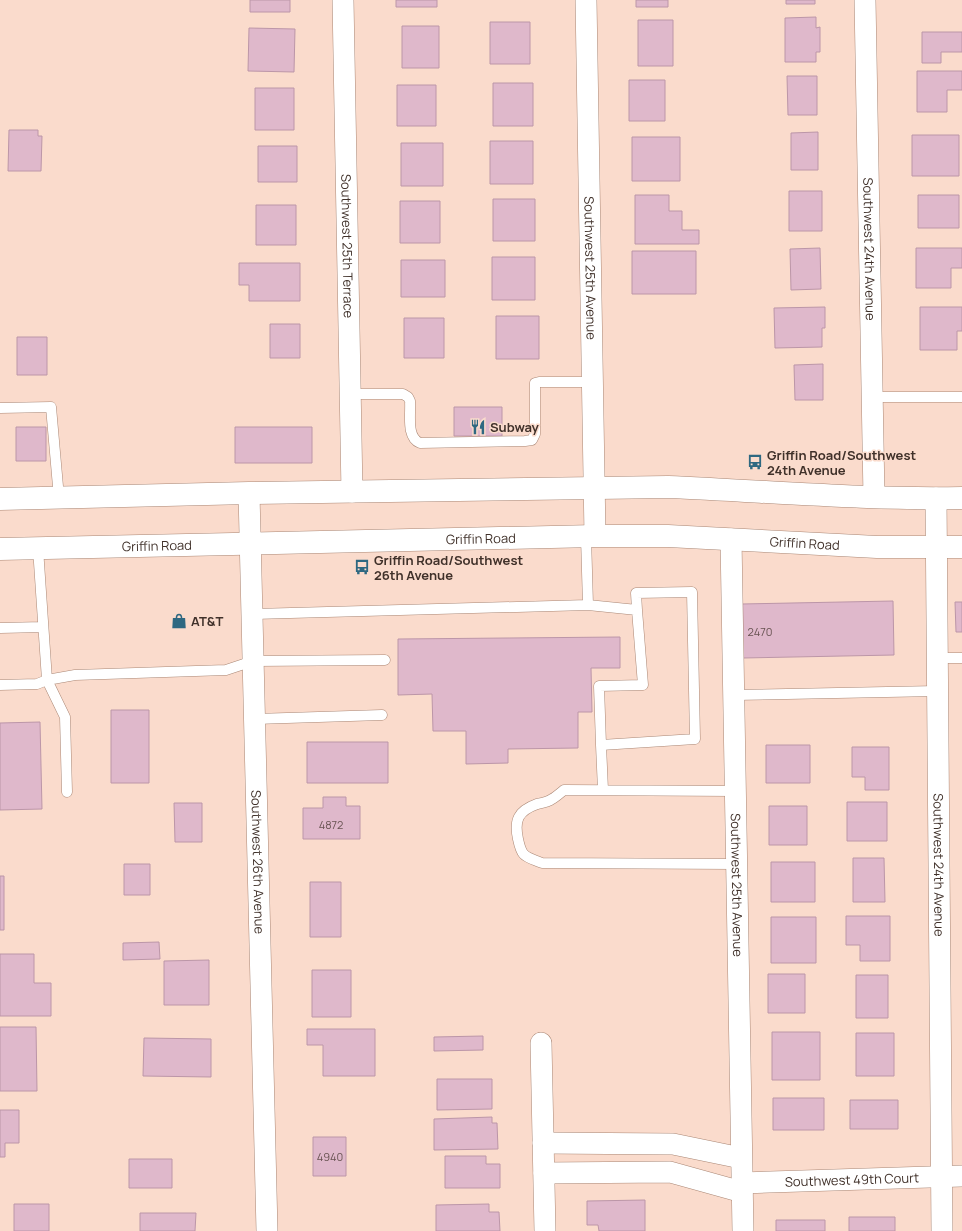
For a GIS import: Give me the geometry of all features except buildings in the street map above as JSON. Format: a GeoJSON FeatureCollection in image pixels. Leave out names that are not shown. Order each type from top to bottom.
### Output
{"type":"FeatureCollection","features":[{"type":"Feature","properties":{"kind":"main road"},"geometry":{"type":"LineString","coordinates":[[0,499],[249,493],[594,488],[676,488],[874,497],[962,498]]}},
{"type":"Feature","properties":{"kind":"main road","name":"Griffin Road"},"geometry":{"type":"LineString","coordinates":[[0,549],[668,536],[877,547],[962,547]]}},
{"type":"Feature","properties":{"kind":"street","name":"Southwest 25th Terrace"},"geometry":{"type":"LineString","coordinates":[[343,0],[352,492]]}},
{"type":"Feature","properties":{"kind":"street","name":"Southwest 25th Avenue"},"geometry":{"type":"LineString","coordinates":[[586,0],[594,488],[591,537]]}},
{"type":"Feature","properties":{"kind":"street","name":"Southwest 24th Avenue"},"geometry":{"type":"LineString","coordinates":[[865,0],[874,497]]}},
{"type":"Feature","properties":{"kind":"street","name":"Southwest 26th Avenue"},"geometry":{"type":"LineString","coordinates":[[249,493],[267,1231]]}},
{"type":"Feature","properties":{"kind":"street","name":"Southwest 24th Avenue"},"geometry":{"type":"LineString","coordinates":[[936,498],[942,1231]]}},
{"type":"Feature","properties":{"kind":"street","name":"Southwest 25th Avenue"},"geometry":{"type":"LineString","coordinates":[[731,539],[742,1231]]}},
{"type":"Feature","properties":{"kind":"street"},"geometry":{"type":"LineString","coordinates":[[542,1043],[545,1231]]}},
{"type":"Feature","properties":{"kind":"street"},"geometry":{"type":"LineString","coordinates":[[543,1143],[673,1144],[741,1158]]}},
{"type":"Feature","properties":{"kind":"street"},"geometry":{"type":"LineString","coordinates":[[616,1144],[617,1172]]}},
{"type":"Feature","properties":{"kind":"street","name":"Southwest 49th Court"},"geometry":{"type":"LineString","coordinates":[[544,1173],[670,1172],[742,1187],[962,1176]]}},
{"type":"Feature","properties":{"kind":"lane"},"geometry":{"type":"LineString","coordinates":[[350,394],[403,394],[408,397],[410,401],[411,435],[415,441],[420,443],[525,441],[532,440],[535,434],[535,383],[592,382]]}},
{"type":"Feature","properties":{"kind":"lane"},"geometry":{"type":"LineString","coordinates":[[872,397],[962,397]]}},
{"type":"Feature","properties":{"kind":"lane"},"geometry":{"type":"LineString","coordinates":[[0,408],[51,407],[59,498]]}},
{"type":"Feature","properties":{"kind":"lane"},"geometry":{"type":"LineString","coordinates":[[588,605],[591,537]]}},
{"type":"Feature","properties":{"kind":"lane"},"geometry":{"type":"LineString","coordinates":[[38,548],[47,680],[65,717],[67,792]]}},
{"type":"Feature","properties":{"kind":"lane"},"geometry":{"type":"LineString","coordinates":[[601,745],[695,739],[692,592],[636,593],[643,685],[599,686],[601,745],[603,790]]}},
{"type":"Feature","properties":{"kind":"lane"},"geometry":{"type":"LineString","coordinates":[[252,614],[588,605],[637,610]]}},
{"type":"Feature","properties":{"kind":"lane"},"geometry":{"type":"LineString","coordinates":[[0,628],[43,628]]}},
{"type":"Feature","properties":{"kind":"lane"},"geometry":{"type":"LineString","coordinates":[[937,658],[962,658]]}},
{"type":"Feature","properties":{"kind":"lane"},"geometry":{"type":"LineString","coordinates":[[0,685],[37,684],[47,680],[75,675],[226,670],[253,661],[385,660]]}},
{"type":"Feature","properties":{"kind":"lane"},"geometry":{"type":"LineString","coordinates":[[734,695],[937,691]]}},
{"type":"Feature","properties":{"kind":"lane"},"geometry":{"type":"LineString","coordinates":[[255,719],[382,715]]}},
{"type":"Feature","properties":{"kind":"lane"},"geometry":{"type":"LineString","coordinates":[[735,791],[564,790],[551,800],[534,806],[521,813],[516,820],[516,827],[521,852],[525,856],[542,863],[736,864]]}},
{"type":"Feature","properties":{"kind":"place","name":"Subway"},"geometry":{"type":"Point","coordinates":[478,427]}},
{"type":"Feature","properties":{"kind":"place","name":"Griffin Road/Southwest 24th Avenue"},"geometry":{"type":"Point","coordinates":[755,462]}},
{"type":"Feature","properties":{"kind":"place","name":"Griffin Road/Southwest 26th Avenue"},"geometry":{"type":"Point","coordinates":[362,567]}},
{"type":"Feature","properties":{"kind":"place","name":"AT&T"},"geometry":{"type":"Point","coordinates":[179,621]}}]}
